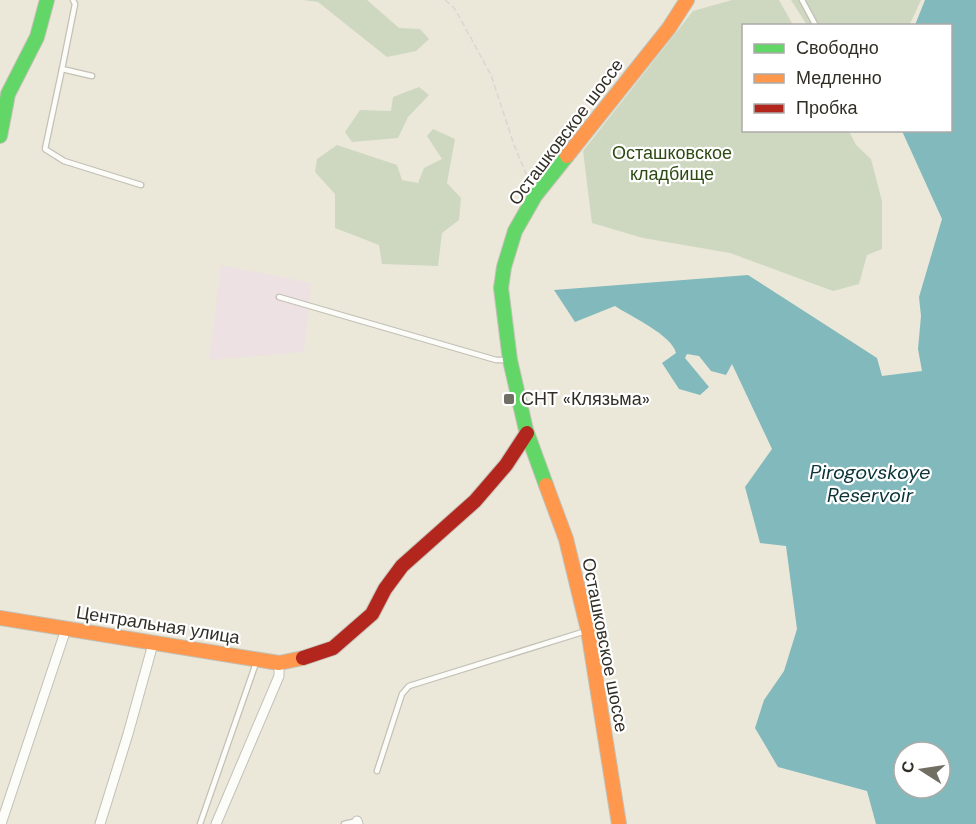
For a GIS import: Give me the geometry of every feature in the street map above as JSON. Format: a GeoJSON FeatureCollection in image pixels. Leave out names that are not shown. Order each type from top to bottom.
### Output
{"type":"FeatureCollection","features":[{"type":"Feature","properties":{"kind":"street"},"geometry":{"type":"LineString","coordinates":[[0,136],[4,96],[37,37],[47,0]]}},
{"type":"Feature","properties":{"kind":"street","name":"Осташковское шоссе"},"geometry":{"type":"LineString","coordinates":[[619,824],[588,630],[566,539],[527,433],[510,360],[501,288],[504,267],[515,231],[535,196],[669,28],[687,0]]}},
{"type":"Feature","properties":{"kind":"street","name":"Центральная улица"},"geometry":{"type":"LineString","coordinates":[[0,618],[279,663],[309,657],[333,648],[372,614],[385,589],[402,566],[475,501],[506,465],[527,433]]}},
{"type":"Feature","properties":{"kind":"street"},"geometry":{"type":"LineString","coordinates":[[1,824],[66,628]]}},
{"type":"Feature","properties":{"kind":"street"},"geometry":{"type":"LineString","coordinates":[[100,824],[153,644]]}},
{"type":"Feature","properties":{"kind":"street"},"geometry":{"type":"LineString","coordinates":[[216,824],[279,676],[279,663]]}},
{"type":"Feature","properties":{"kind":"lane"},"geometry":{"type":"LineString","coordinates":[[73,0],[75,4],[45,149],[64,160],[141,185]]}},
{"type":"Feature","properties":{"kind":"lane"},"geometry":{"type":"LineString","coordinates":[[802,0],[815,24]]}},
{"type":"Feature","properties":{"kind":"lane"},"geometry":{"type":"LineString","coordinates":[[62,69],[92,76]]}},
{"type":"Feature","properties":{"kind":"lane"},"geometry":{"type":"LineString","coordinates":[[279,297],[496,360],[510,360]]}},
{"type":"Feature","properties":{"kind":"lane"},"geometry":{"type":"LineString","coordinates":[[377,771],[402,694],[409,686],[588,630]]}},
{"type":"Feature","properties":{"kind":"lane"},"geometry":{"type":"LineString","coordinates":[[200,824],[256,660]]}},
{"type":"Feature","properties":{"kind":"lane"},"geometry":{"type":"LineString","coordinates":[[344,824],[358,823]]}},
{"type":"Feature","properties":{"kind":"path"},"geometry":{"type":"LineString","coordinates":[[445,0],[455,9],[491,75],[514,145],[535,196]]}},
{"type":"Feature","properties":{"kind":"shaded area"},"geometry":{"type":"Polygon","coordinates":[[[221,265],[311,283],[304,352],[209,360],[221,265]]]}},
{"type":"Feature","properties":{"kind":"green space"},"geometry":{"type":"Polygon","coordinates":[[[303,0],[367,0],[399,28],[420,29],[429,39],[416,51],[387,57],[318,2],[303,0]]]}},
{"type":"Feature","properties":{"kind":"green space","name":"Осташковское кладбище"},"geometry":{"type":"Polygon","coordinates":[[[732,0],[779,0],[792,24],[742,24],[742,132],[850,132],[856,145],[871,159],[882,201],[882,249],[867,255],[859,284],[833,291],[730,253],[643,238],[592,223],[583,151],[693,11],[732,0]]]}},
{"type":"Feature","properties":{"kind":"green space"},"geometry":{"type":"Polygon","coordinates":[[[791,0],[921,0],[910,24],[806,24],[791,0]]]}},
{"type":"Feature","properties":{"kind":"green space"},"geometry":{"type":"Polygon","coordinates":[[[419,87],[429,95],[408,117],[398,138],[352,142],[345,132],[360,110],[391,111],[393,97],[419,87]]]}},
{"type":"Feature","properties":{"kind":"green space"},"geometry":{"type":"Polygon","coordinates":[[[433,129],[455,139],[447,183],[461,198],[459,220],[442,233],[438,266],[382,264],[379,245],[335,228],[335,194],[315,172],[317,159],[337,145],[397,165],[402,180],[418,183],[424,168],[442,159],[427,136],[433,129]]]}},
{"type":"Feature","properties":{"kind":"water","name":"Pirogovskoye Reservoir"},"geometry":{"type":"Polygon","coordinates":[[[925,0],[976,0],[976,824],[876,824],[867,791],[778,767],[755,728],[764,700],[784,671],[797,629],[786,546],[760,543],[745,487],[772,449],[732,364],[726,375],[711,371],[699,356],[687,354],[685,358],[709,387],[700,395],[679,389],[662,363],[676,353],[667,339],[650,326],[615,306],[575,322],[554,290],[748,275],[877,358],[882,376],[922,371],[918,349],[921,316],[919,297],[942,219],[902,132],[952,132],[952,24],[915,24],[925,0]]]}},
{"type":"Feature","properties":{"kind":"traffic: fast"},"geometry":{"type":"LineString","coordinates":[[0,136],[8,94],[37,37],[47,0]]}},
{"type":"Feature","properties":{"kind":"traffic: fast"},"geometry":{"type":"LineString","coordinates":[[546,485],[526,430],[510,360],[501,288],[504,267],[515,231],[535,196],[567,156]]}},
{"type":"Feature","properties":{"kind":"traffic: slow"},"geometry":{"type":"LineString","coordinates":[[567,156],[669,28],[687,0]]}},
{"type":"Feature","properties":{"kind":"traffic: slow"},"geometry":{"type":"LineString","coordinates":[[546,485],[566,539],[588,630],[619,824]]}},
{"type":"Feature","properties":{"kind":"traffic: slow"},"geometry":{"type":"LineString","coordinates":[[0,618],[279,663],[303,658]]}},
{"type":"Feature","properties":{"kind":"traffic: jam"},"geometry":{"type":"LineString","coordinates":[[303,658],[333,648],[372,614],[385,589],[402,566],[475,501],[506,465],[527,433]]}},
{"type":"Feature","properties":{"kind":"place","name":"СНТ «Клязьма»"},"geometry":{"type":"Point","coordinates":[509,399]}}]}
